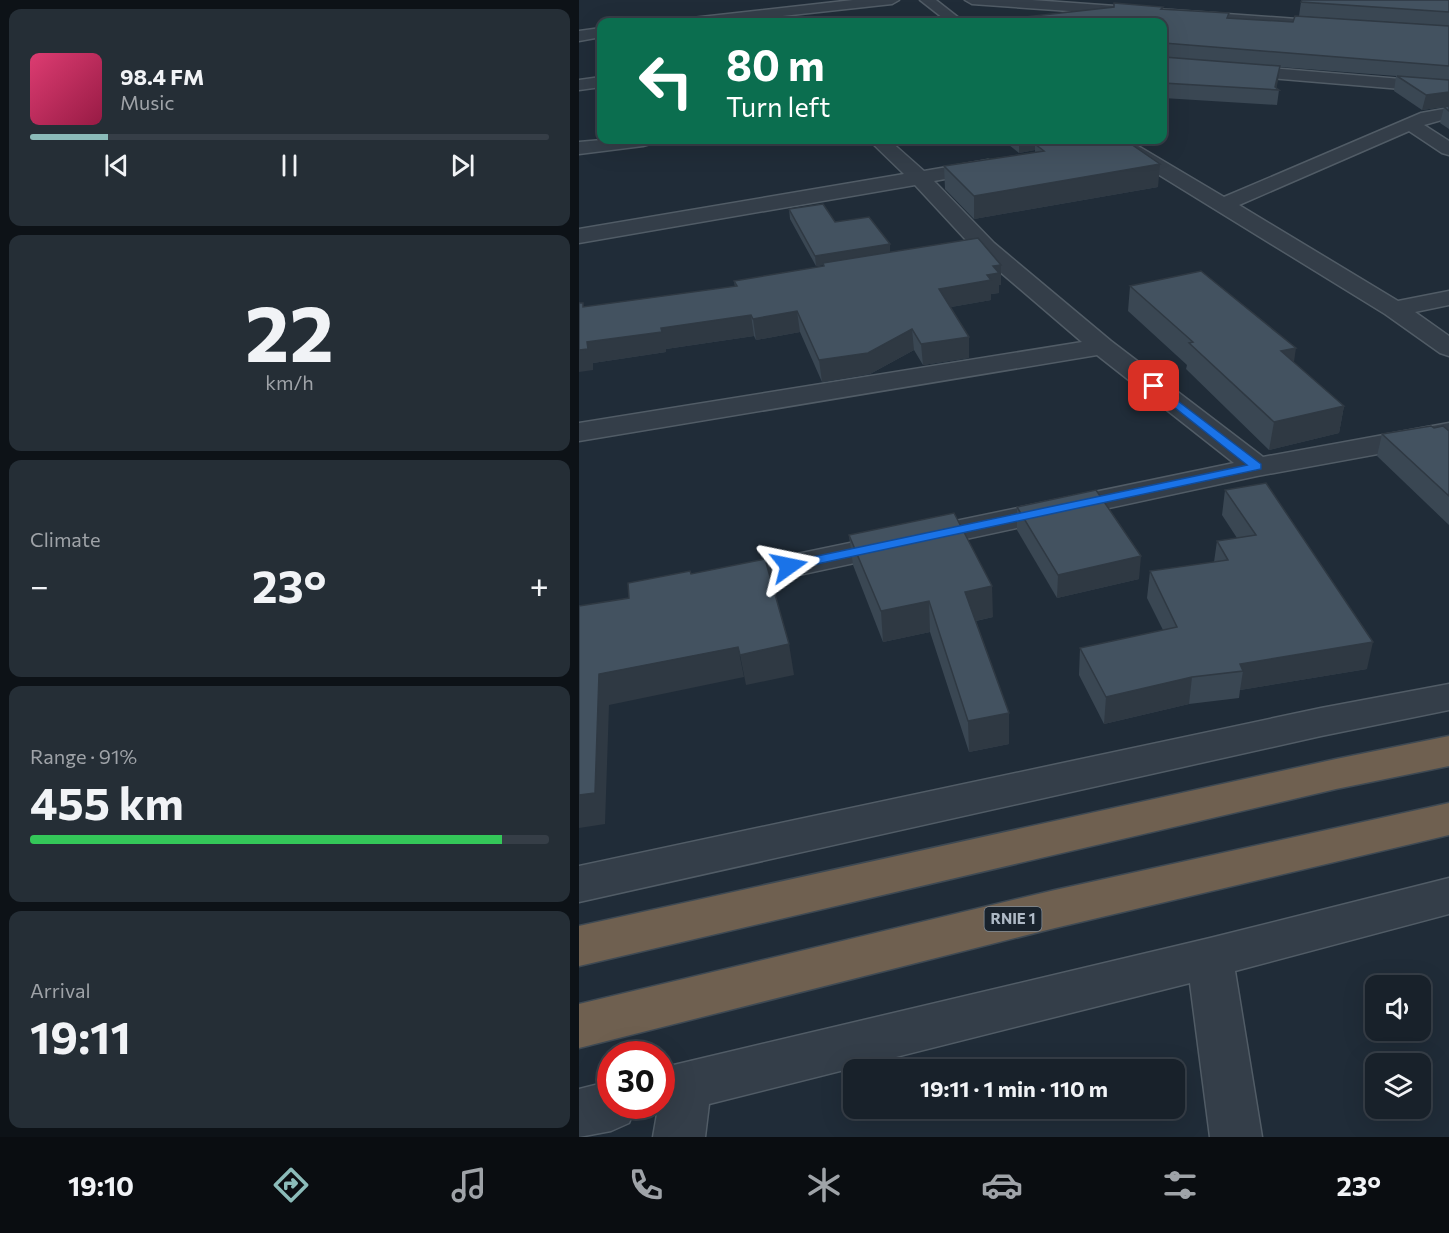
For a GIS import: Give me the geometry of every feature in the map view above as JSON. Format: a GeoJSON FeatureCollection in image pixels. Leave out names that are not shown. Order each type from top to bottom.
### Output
{"type":"FeatureCollection","features":[{"type":"Feature","properties":{"kind":"highway"},"geometry":{"type":"LineString","coordinates":[[579,946],[1336,774],[1449,751]]}},
{"type":"Feature","properties":{"kind":"highway","name":"RNIE 1"},"geometry":{"type":"LineString","coordinates":[[579,1026],[1055,909],[1449,819]]}},
{"type":"Feature","properties":{"kind":"street"},"geometry":{"type":"LineString","coordinates":[[759,18],[892,0]]}},
{"type":"Feature","properties":{"kind":"street"},"geometry":{"type":"LineString","coordinates":[[927,0],[952,18]]}},
{"type":"Feature","properties":{"kind":"street"},"geometry":{"type":"LineString","coordinates":[[972,0],[1348,26]]}},
{"type":"Feature","properties":{"kind":"street"},"geometry":{"type":"LineString","coordinates":[[579,36],[597,34]]}},
{"type":"Feature","properties":{"kind":"street"},"geometry":{"type":"LineString","coordinates":[[1167,64],[1449,88]]}},
{"type":"Feature","properties":{"kind":"street"},"geometry":{"type":"LineString","coordinates":[[579,85],[597,83]]}},
{"type":"Feature","properties":{"kind":"street"},"geometry":{"type":"LineString","coordinates":[[1222,205],[1427,117],[1449,113]]}},
{"type":"Feature","properties":{"kind":"street"},"geometry":{"type":"LineString","coordinates":[[1410,124],[1449,149]]}},
{"type":"Feature","properties":{"kind":"street"},"geometry":{"type":"LineString","coordinates":[[579,148],[611,144]]}},
{"type":"Feature","properties":{"kind":"street"},"geometry":{"type":"LineString","coordinates":[[882,144],[920,178],[974,250],[1103,346],[1257,467]]}},
{"type":"Feature","properties":{"kind":"street"},"geometry":{"type":"LineString","coordinates":[[1114,144],[1222,205],[1394,309],[1449,348]]}},
{"type":"Feature","properties":{"kind":"street"},"geometry":{"type":"LineString","coordinates":[[579,236],[1003,164]]}},
{"type":"Feature","properties":{"kind":"street"},"geometry":{"type":"LineString","coordinates":[[1394,309],[1449,298]]}},
{"type":"Feature","properties":{"kind":"street"},"geometry":{"type":"LineString","coordinates":[[579,432],[1103,346]]}},
{"type":"Feature","properties":{"kind":"street"},"geometry":{"type":"LineString","coordinates":[[696,586],[1257,467],[1449,432]]}},
{"type":"Feature","properties":{"kind":"street"},"geometry":{"type":"LineString","coordinates":[[579,884],[1321,722],[1449,697]]}},
{"type":"Feature","properties":{"kind":"street"},"geometry":{"type":"LineString","coordinates":[[675,1089],[1210,958],[1449,896]]}},
{"type":"Feature","properties":{"kind":"street"},"geometry":{"type":"LineString","coordinates":[[1210,958],[1236,1137]]}},
{"type":"Feature","properties":{"kind":"street"},"geometry":{"type":"LineString","coordinates":[[675,1099],[679,1137]]}},
{"type":"Feature","properties":{"kind":"street"},"geometry":{"type":"LineString","coordinates":[[579,1114],[597,1110]]}},
{"type":"Feature","properties":{"kind":"building"},"geometry":{"type":"Polygon","coordinates":[[[1302,0],[1449,0],[1449,12],[1301,2],[1302,0]]]}},
{"type":"Feature","properties":{"kind":"building"},"geometry":{"type":"Polygon","coordinates":[[[1114,3],[1163,7],[1161,9],[1229,13],[1227,18],[1293,22],[1295,16],[1449,26],[1449,66],[1167,43],[1167,18],[1016,18],[1114,7],[1114,3]]]}},
{"type":"Feature","properties":{"kind":"building"},"geometry":{"type":"Polygon","coordinates":[[[1167,57],[1280,66],[1275,87],[1279,90],[1167,83],[1167,57]]]}},
{"type":"Feature","properties":{"kind":"building"},"geometry":{"type":"Polygon","coordinates":[[[1397,76],[1449,80],[1449,92],[1426,95],[1397,76]]]}},
{"type":"Feature","properties":{"kind":"building"},"geometry":{"type":"Polygon","coordinates":[[[1035,144],[1131,144],[1160,164],[974,196],[944,166],[1044,151],[1035,144]]]}},
{"type":"Feature","properties":{"kind":"building"},"geometry":{"type":"Polygon","coordinates":[[[823,204],[835,222],[869,217],[890,244],[815,256],[789,209],[823,204]]]}},
{"type":"Feature","properties":{"kind":"building"},"geometry":{"type":"Polygon","coordinates":[[[978,238],[1001,265],[993,266],[999,273],[987,275],[991,280],[939,289],[969,337],[921,344],[912,329],[868,353],[819,360],[797,311],[753,319],[751,315],[661,328],[662,332],[587,342],[588,349],[579,350],[579,303],[583,303],[583,307],[737,286],[734,281],[824,266],[823,263],[978,238]]]}},
{"type":"Feature","properties":{"kind":"building"},"geometry":{"type":"Polygon","coordinates":[[[1201,271],[1296,348],[1281,351],[1344,406],[1274,422],[1189,343],[1193,342],[1130,286],[1201,271]]]}},
{"type":"Feature","properties":{"kind":"building"},"geometry":{"type":"Polygon","coordinates":[[[1431,426],[1434,428],[1443,426],[1449,431],[1449,496],[1382,434],[1431,426]]]}},
{"type":"Feature","properties":{"kind":"building"},"geometry":{"type":"Polygon","coordinates":[[[1266,483],[1373,642],[1240,664],[1243,671],[1192,677],[1106,697],[1080,648],[1177,627],[1150,571],[1228,560],[1217,541],[1256,535],[1225,490],[1266,483]]]}},
{"type":"Feature","properties":{"kind":"building"},"geometry":{"type":"Polygon","coordinates":[[[1096,490],[1141,556],[1058,575],[1017,507],[1096,490]]]}},
{"type":"Feature","properties":{"kind":"building"},"geometry":{"type":"Polygon","coordinates":[[[954,513],[992,586],[965,592],[1009,713],[968,721],[929,601],[881,611],[849,535],[954,513]]]}},
{"type":"Feature","properties":{"kind":"building"},"geometry":{"type":"Polygon","coordinates":[[[765,559],[789,644],[740,655],[738,647],[599,674],[595,793],[579,795],[579,606],[629,598],[628,583],[690,571],[691,574],[765,559]]]}},
{"type":"Feature","properties":{"kind":"route"},"geometry":{"type":"LineString","coordinates":[[789,566],[1257,467],[1154,386]]}}]}
